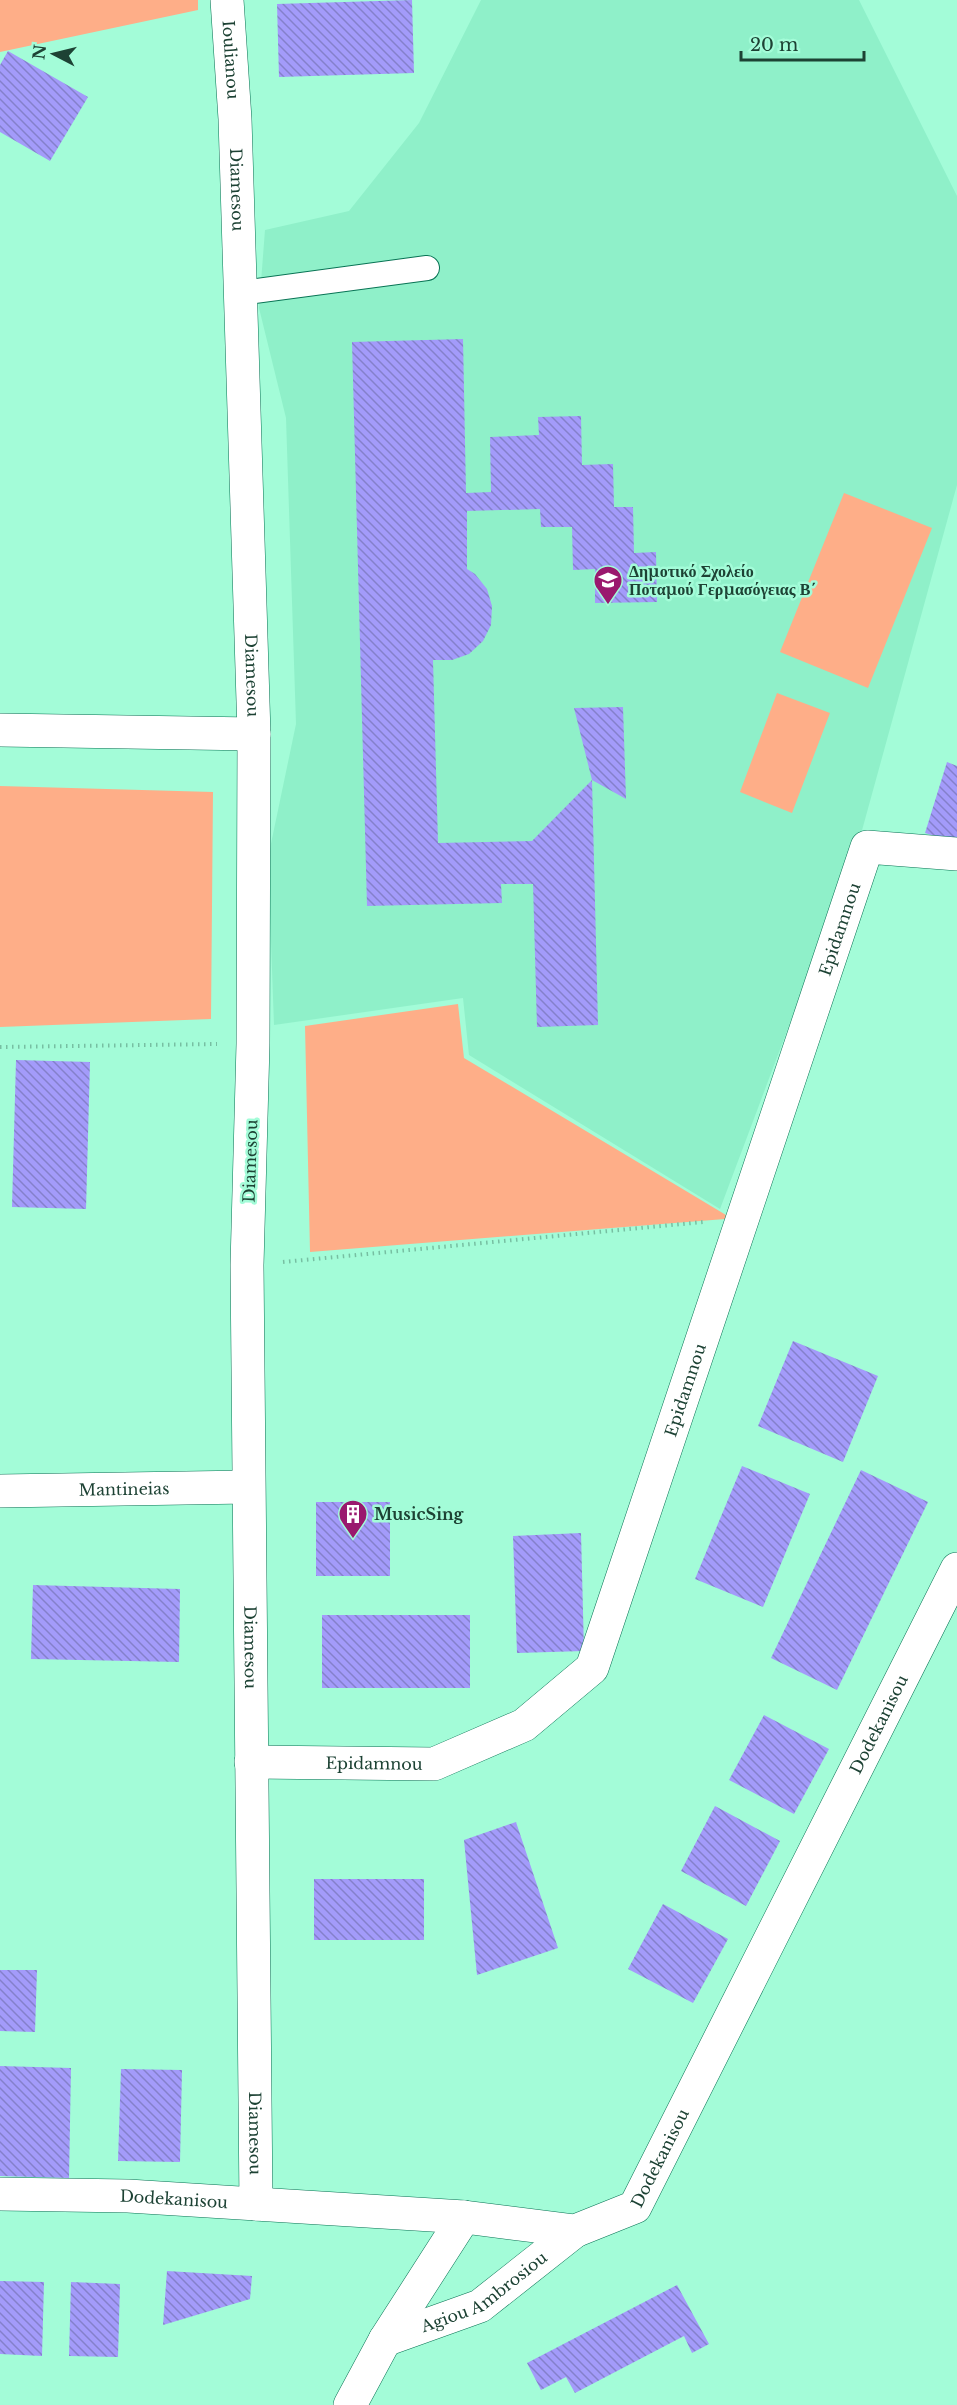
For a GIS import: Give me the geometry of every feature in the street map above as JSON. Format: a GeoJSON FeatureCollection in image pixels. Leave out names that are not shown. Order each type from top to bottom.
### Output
{"type":"FeatureCollection","features":[{"type":"Feature","properties":{"kind":"street","name":"Ioulianou"},"geometry":{"type":"LineString","coordinates":[[227,0],[235,119]]}},
{"type":"Feature","properties":{"kind":"street","name":"Diamesou"},"geometry":{"type":"LineString","coordinates":[[235,119],[254,734],[253,1044],[247,1265],[256,2204]]}},
{"type":"Feature","properties":{"kind":"street"},"geometry":{"type":"LineString","coordinates":[[0,730],[254,734]]}},
{"type":"Feature","properties":{"kind":"street","name":"Epidamnou"},"geometry":{"type":"LineString","coordinates":[[252,1762],[434,1764],[524,1725],[592,1668],[867,847],[957,854]]}},
{"type":"Feature","properties":{"kind":"street","name":"Mantineias"},"geometry":{"type":"LineString","coordinates":[[0,1491],[248,1487]]}},
{"type":"Feature","properties":{"kind":"street","name":"Dodekanisou"},"geometry":{"type":"LineString","coordinates":[[0,2194],[128,2196],[464,2217],[575,2231],[635,2207],[957,1569]]}},
{"type":"Feature","properties":{"kind":"street","name":"Agiou Ambrosiou"},"geometry":{"type":"LineString","coordinates":[[350,2405],[385,2340],[464,2217]]}},
{"type":"Feature","properties":{"kind":"street","name":"Agiou Ambrosiou"},"geometry":{"type":"LineString","coordinates":[[385,2340],[480,2306],[575,2231]]}},
{"type":"Feature","properties":{"kind":"lane"},"geometry":{"type":"LineString","coordinates":[[240,293],[427,268]]}},
{"type":"Feature","properties":{"kind":"path"},"geometry":{"type":"LineString","coordinates":[[0,1047],[253,1044]]}},
{"type":"Feature","properties":{"kind":"path"},"geometry":{"type":"LineString","coordinates":[[247,1265],[742,1218]]}},
{"type":"Feature","properties":{"kind":"shaded area"},"geometry":{"type":"Polygon","coordinates":[[[0,0],[198,0],[198,10],[0,52],[0,0]]]}},
{"type":"Feature","properties":{"kind":"shaded area","name":"Δημοτικό Σχολείο Ποταμού Γερμασόγειας Β΄"},"geometry":{"type":"Polygon","coordinates":[[[481,0],[859,0],[957,196],[957,485],[861,834],[720,1209],[469,1055],[463,998],[274,1025],[268,858],[296,724],[286,418],[259,308],[265,230],[349,211],[419,123],[481,0]]]}},
{"type":"Feature","properties":{"kind":"shaded area"},"geometry":{"type":"Polygon","coordinates":[[[844,493],[932,528],[868,688],[780,652],[844,493]]]}},
{"type":"Feature","properties":{"kind":"shaded area"},"geometry":{"type":"Polygon","coordinates":[[[777,693],[830,713],[792,813],[740,792],[777,693]]]}},
{"type":"Feature","properties":{"kind":"shaded area"},"geometry":{"type":"Polygon","coordinates":[[[0,786],[213,792],[211,1019],[0,1027],[0,786]]]}},
{"type":"Feature","properties":{"kind":"shaded area"},"geometry":{"type":"Polygon","coordinates":[[[458,1004],[464,1058],[726,1215],[725,1219],[310,1252],[305,1026],[458,1004]]]}},
{"type":"Feature","properties":{"kind":"building"},"geometry":{"type":"Polygon","coordinates":[[[412,0],[414,73],[279,77],[277,4],[412,0]]]}},
{"type":"Feature","properties":{"kind":"building"},"geometry":{"type":"Polygon","coordinates":[[[8,51],[88,97],[50,161],[0,132],[0,65],[8,51]]]}},
{"type":"Feature","properties":{"kind":"building"},"geometry":{"type":"Polygon","coordinates":[[[463,339],[466,493],[491,492],[490,437],[539,435],[538,417],[581,416],[582,465],[613,464],[614,507],[633,507],[634,553],[656,552],[657,602],[595,603],[595,569],[573,570],[572,527],[541,527],[540,509],[467,511],[467,569],[475,574],[487,589],[492,606],[491,625],[483,641],[469,654],[452,660],[433,660],[438,843],[532,841],[592,780],[598,1025],[537,1027],[533,884],[501,884],[502,903],[367,906],[352,342],[463,339]]]}},
{"type":"Feature","properties":{"kind":"building"},"geometry":{"type":"Polygon","coordinates":[[[623,707],[626,799],[592,780],[574,708],[623,707]]]}},
{"type":"Feature","properties":{"kind":"building"},"geometry":{"type":"Polygon","coordinates":[[[947,762],[957,766],[957,843],[925,833],[947,762]]]}},
{"type":"Feature","properties":{"kind":"building"},"geometry":{"type":"Polygon","coordinates":[[[16,1060],[90,1062],[86,1209],[12,1207],[16,1060]]]}},
{"type":"Feature","properties":{"kind":"building"},"geometry":{"type":"Polygon","coordinates":[[[793,1341],[878,1376],[843,1462],[758,1426],[793,1341]]]}},
{"type":"Feature","properties":{"kind":"building"},"geometry":{"type":"Polygon","coordinates":[[[742,1466],[810,1494],[763,1607],[695,1579],[742,1466]]]}},
{"type":"Feature","properties":{"kind":"building"},"geometry":{"type":"Polygon","coordinates":[[[861,1470],[928,1502],[837,1690],[771,1658],[861,1470]]]}},
{"type":"Feature","properties":{"kind":"building","name":"MusicSing"},"geometry":{"type":"Polygon","coordinates":[[[316,1502],[390,1502],[390,1576],[316,1576],[316,1502]]]}},
{"type":"Feature","properties":{"kind":"building"},"geometry":{"type":"Polygon","coordinates":[[[581,1533],[584,1651],[517,1653],[513,1536],[581,1533]]]}},
{"type":"Feature","properties":{"kind":"building"},"geometry":{"type":"Polygon","coordinates":[[[33,1585],[180,1589],[179,1662],[31,1659],[33,1585]]]}},
{"type":"Feature","properties":{"kind":"building"},"geometry":{"type":"Polygon","coordinates":[[[322,1615],[470,1615],[470,1688],[322,1688],[322,1615]]]}},
{"type":"Feature","properties":{"kind":"building"},"geometry":{"type":"Polygon","coordinates":[[[764,1715],[829,1749],[794,1814],[729,1780],[764,1715]]]}},
{"type":"Feature","properties":{"kind":"building"},"geometry":{"type":"Polygon","coordinates":[[[715,1806],[780,1841],[746,1906],[681,1871],[715,1806]]]}},
{"type":"Feature","properties":{"kind":"building"},"geometry":{"type":"Polygon","coordinates":[[[516,1822],[558,1948],[477,1975],[464,1840],[516,1822]]]}},
{"type":"Feature","properties":{"kind":"building"},"geometry":{"type":"Polygon","coordinates":[[[314,1879],[424,1879],[424,1940],[314,1940],[314,1879]]]}},
{"type":"Feature","properties":{"kind":"building"},"geometry":{"type":"Polygon","coordinates":[[[663,1904],[728,1939],[693,2003],[628,1969],[663,1904]]]}},
{"type":"Feature","properties":{"kind":"building"},"geometry":{"type":"Polygon","coordinates":[[[0,1970],[37,1970],[35,2032],[0,2031],[0,1970]]]}},
{"type":"Feature","properties":{"kind":"building"},"geometry":{"type":"Polygon","coordinates":[[[0,2066],[71,2068],[69,2178],[0,2176],[0,2066]]]}},
{"type":"Feature","properties":{"kind":"building"},"geometry":{"type":"Polygon","coordinates":[[[121,2069],[182,2070],[180,2162],[118,2161],[121,2069]]]}},
{"type":"Feature","properties":{"kind":"building"},"geometry":{"type":"Polygon","coordinates":[[[167,2271],[252,2276],[250,2299],[163,2325],[167,2271]]]}},
{"type":"Feature","properties":{"kind":"building"},"geometry":{"type":"Polygon","coordinates":[[[0,2281],[44,2282],[42,2356],[0,2354],[0,2281]]]}},
{"type":"Feature","properties":{"kind":"building"},"geometry":{"type":"Polygon","coordinates":[[[71,2282],[120,2284],[118,2357],[69,2356],[71,2282]]]}},
{"type":"Feature","properties":{"kind":"building"},"geometry":{"type":"Polygon","coordinates":[[[677,2285],[709,2344],[692,2353],[684,2336],[575,2393],[566,2377],[541,2390],[527,2363],[677,2285]]]}},
{"type":"Feature","properties":{"kind":"place","name":"Δημοτικό Σχολείο Ποταμού Γερμασόγειας Β΄"},"geometry":{"type":"Point","coordinates":[608,606]}},
{"type":"Feature","properties":{"kind":"place","name":"MusicSing"},"geometry":{"type":"Point","coordinates":[353,1540]}}]}
